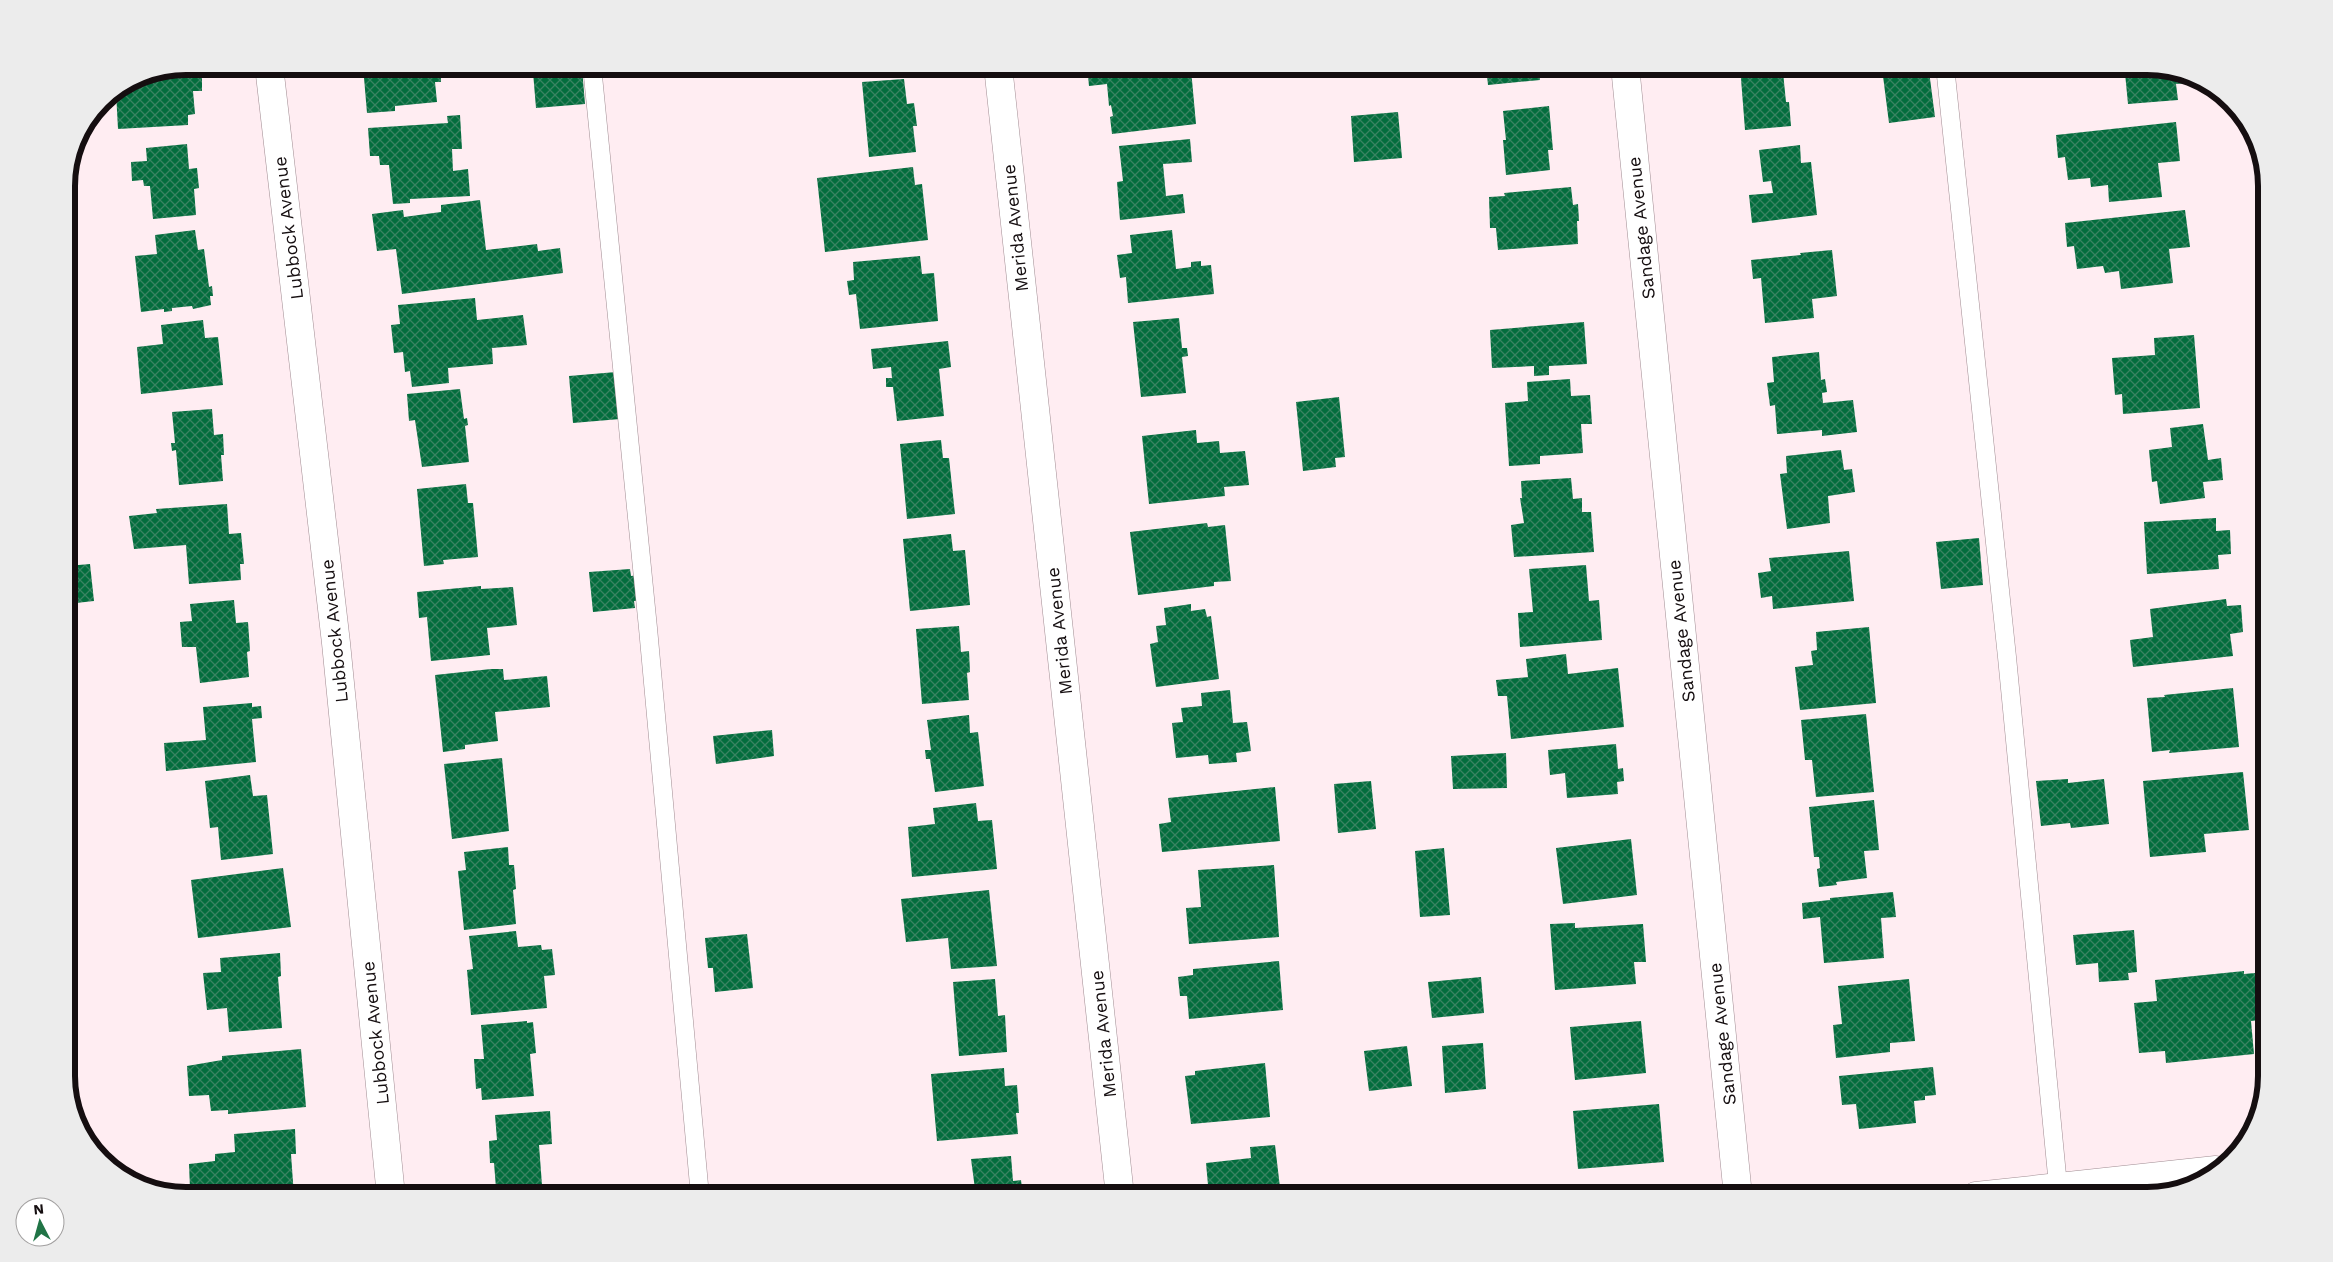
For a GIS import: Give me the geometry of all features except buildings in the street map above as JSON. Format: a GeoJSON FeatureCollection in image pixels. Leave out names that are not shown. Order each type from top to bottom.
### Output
{"type":"FeatureCollection","features":[{"type":"Feature","properties":{"kind":"street","name":"Lubbock Avenue"},"geometry":{"type":"LineString","coordinates":[[270,75],[336,643],[390,1187]]}},
{"type":"Feature","properties":{"kind":"street","name":"Merida Avenue"},"geometry":{"type":"LineString","coordinates":[[999,75],[1119,1187]]}},
{"type":"Feature","properties":{"kind":"street","name":"Sandage Avenue"},"geometry":{"type":"LineString","coordinates":[[1626,75],[1737,1187]]}},
{"type":"Feature","properties":{"kind":"street"},"geometry":{"type":"LineString","coordinates":[[2121,1187],[2201,1173]]}},
{"type":"Feature","properties":{"kind":"lane"},"geometry":{"type":"LineString","coordinates":[[593,75],[647,608],[699,1187]]}},
{"type":"Feature","properties":{"kind":"lane"},"geometry":{"type":"LineString","coordinates":[[1946,75],[2006,647],[2059,1187]]}}]}
